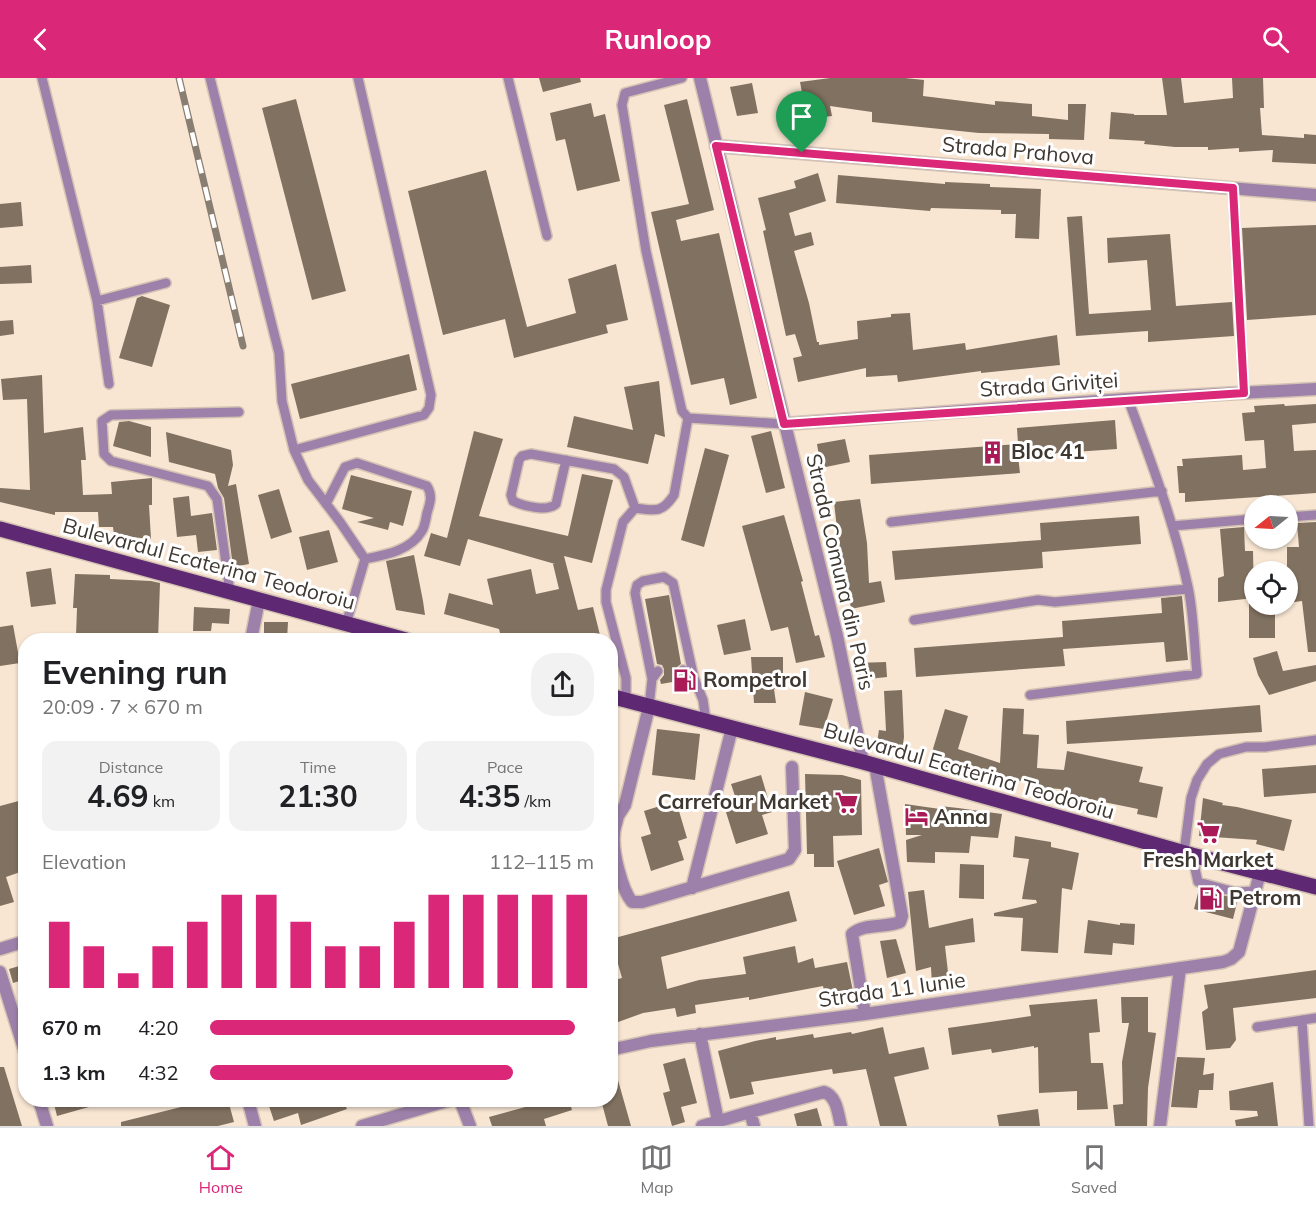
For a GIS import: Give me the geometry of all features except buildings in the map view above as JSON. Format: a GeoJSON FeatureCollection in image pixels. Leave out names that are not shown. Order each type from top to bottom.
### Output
{"type":"FeatureCollection","features":[{"type":"Feature","properties":{"kind":"main road","name":"Bulevardul Ecaterina Teodoroiu"},"geometry":{"type":"LineString","coordinates":[[0,529],[380,633]]}},
{"type":"Feature","properties":{"kind":"main road","name":"Bulevardul Ecaterina Teodoroiu"},"geometry":{"type":"LineString","coordinates":[[618,698],[869,763],[1188,854],[1316,887]]}},
{"type":"Feature","properties":{"kind":"street","name":"Strada Comuna din Paris"},"geometry":{"type":"LineString","coordinates":[[700,78],[869,763],[902,916],[900,922],[894,925],[859,929],[852,934],[865,1014]]}},
{"type":"Feature","properties":{"kind":"street","name":"Strada Prahova"},"geometry":{"type":"LineString","coordinates":[[716,146],[1316,195]]}},
{"type":"Feature","properties":{"kind":"street","name":"Strada Griviței"},"geometry":{"type":"LineString","coordinates":[[784,424],[1128,399],[1316,389]]}},
{"type":"Feature","properties":{"kind":"street"},"geometry":{"type":"LineString","coordinates":[[252,633],[259,600]]}},
{"type":"Feature","properties":{"kind":"street"},"geometry":{"type":"LineString","coordinates":[[618,813],[625,805],[649,706]]}},
{"type":"Feature","properties":{"kind":"street"},"geometry":{"type":"LineString","coordinates":[[692,888],[732,728]]}},
{"type":"Feature","properties":{"kind":"street"},"geometry":{"type":"LineString","coordinates":[[618,864],[626,895],[632,902],[642,902],[789,859],[795,850],[792,767]]}},
{"type":"Feature","properties":{"kind":"street","name":"Strada 11 Iunie"},"geometry":{"type":"LineString","coordinates":[[618,1048],[651,1041],[865,1014],[1223,962],[1239,952],[1260,873]]}},
{"type":"Feature","properties":{"kind":"street"},"geometry":{"type":"LineString","coordinates":[[0,949],[18,943]]}},
{"type":"Feature","properties":{"kind":"street"},"geometry":{"type":"LineString","coordinates":[[1160,1126],[1180,968]]}},
{"type":"Feature","properties":{"kind":"street"},"geometry":{"type":"LineString","coordinates":[[0,972],[18,1029]]}},
{"type":"Feature","properties":{"kind":"street"},"geometry":{"type":"LineString","coordinates":[[700,1035],[718,1121]]}},
{"type":"Feature","properties":{"kind":"street"},"geometry":{"type":"LineString","coordinates":[[702,1126],[824,1092],[830,1094],[834,1100],[841,1126]]}},
{"type":"Feature","properties":{"kind":"street"},"geometry":{"type":"LineString","coordinates":[[41,1107],[47,1126]]}},
{"type":"Feature","properties":{"kind":"street"},"geometry":{"type":"LineString","coordinates":[[250,1107],[255,1126]]}},
{"type":"Feature","properties":{"kind":"street"},"geometry":{"type":"LineString","coordinates":[[362,1126],[426,1107]]}},
{"type":"Feature","properties":{"kind":"street"},"geometry":{"type":"LineString","coordinates":[[463,1107],[470,1126]]}},
{"type":"Feature","properties":{"kind":"street"},"geometry":{"type":"LineString","coordinates":[[750,1112],[754,1126]]}},
{"type":"Feature","properties":{"kind":"lane"},"geometry":{"type":"LineString","coordinates":[[42,78],[97,301],[109,384]]}},
{"type":"Feature","properties":{"kind":"lane"},"geometry":{"type":"LineString","coordinates":[[210,78],[279,353],[282,401],[294,450],[308,480],[364,559]]}},
{"type":"Feature","properties":{"kind":"lane"},"geometry":{"type":"LineString","coordinates":[[294,450],[424,415],[429,408],[432,395],[358,78]]}},
{"type":"Feature","properties":{"kind":"lane"},"geometry":{"type":"LineString","coordinates":[[508,78],[547,236]]}},
{"type":"Feature","properties":{"kind":"lane"},"geometry":{"type":"LineString","coordinates":[[682,78],[625,93],[622,105],[646,251],[682,411],[688,418],[784,424]]}},
{"type":"Feature","properties":{"kind":"lane"},"geometry":{"type":"LineString","coordinates":[[1233,188],[1244,393]]}},
{"type":"Feature","properties":{"kind":"lane"},"geometry":{"type":"LineString","coordinates":[[97,301],[166,283]]}},
{"type":"Feature","properties":{"kind":"lane"},"geometry":{"type":"LineString","coordinates":[[1030,695],[1197,674],[1188,589],[1162,491],[1128,399]]}},
{"type":"Feature","properties":{"kind":"lane"},"geometry":{"type":"LineString","coordinates":[[230,592],[217,499],[214,493],[207,486],[111,462],[104,453],[102,421],[111,414],[239,412]]}},
{"type":"Feature","properties":{"kind":"lane"},"geometry":{"type":"LineString","coordinates":[[635,508],[660,510],[667,506],[674,495],[688,418]]}},
{"type":"Feature","properties":{"kind":"lane"},"geometry":{"type":"LineString","coordinates":[[566,460],[554,507],[547,508],[513,501],[511,495],[519,460],[522,456],[531,454],[566,460],[614,469],[624,477],[635,508]]}},
{"type":"Feature","properties":{"kind":"lane"},"geometry":{"type":"LineString","coordinates":[[326,504],[345,467],[357,463],[427,486],[431,492],[431,501],[422,531],[406,546],[391,554],[364,559]]}},
{"type":"Feature","properties":{"kind":"lane"},"geometry":{"type":"LineString","coordinates":[[891,522],[1162,491]]}},
{"type":"Feature","properties":{"kind":"lane"},"geometry":{"type":"LineString","coordinates":[[614,633],[606,602],[606,590],[622,522],[635,508]]}},
{"type":"Feature","properties":{"kind":"lane"},"geometry":{"type":"LineString","coordinates":[[1298,516],[1316,515]]}},
{"type":"Feature","properties":{"kind":"lane"},"geometry":{"type":"LineString","coordinates":[[1172,526],[1244,520]]}},
{"type":"Feature","properties":{"kind":"lane"},"geometry":{"type":"LineString","coordinates":[[346,624],[364,559]]}},
{"type":"Feature","properties":{"kind":"lane"},"geometry":{"type":"LineString","coordinates":[[649,706],[655,675],[635,593],[637,585],[644,580],[664,577],[669,578],[673,583],[694,678],[703,700],[706,721]]}},
{"type":"Feature","properties":{"kind":"lane"},"geometry":{"type":"LineString","coordinates":[[914,620],[1038,600],[1055,602],[1188,589]]}},
{"type":"Feature","properties":{"kind":"lane"},"geometry":{"type":"LineString","coordinates":[[618,648],[626,678],[618,698]]}},
{"type":"Feature","properties":{"kind":"lane"},"geometry":{"type":"LineString","coordinates":[[683,670],[694,678]]}},
{"type":"Feature","properties":{"kind":"lane"},"geometry":{"type":"LineString","coordinates":[[1256,891],[1235,891],[1198,882],[1188,854],[1191,798],[1197,780],[1207,764],[1219,754],[1246,747],[1265,747],[1316,740]]}},
{"type":"Feature","properties":{"kind":"lane"},"geometry":{"type":"LineString","coordinates":[[1257,1027],[1316,1018]]}},
{"type":"Feature","properties":{"kind":"lane"},"geometry":{"type":"LineString","coordinates":[[1302,1020],[1312,1100],[1309,1126]]}},
{"type":"Feature","properties":{"kind":"railway"},"geometry":{"type":"LineString","coordinates":[[179,78],[243,346]]}},
{"type":"Feature","properties":{"kind":"place","name":"Bloc 41"},"geometry":{"type":"Point","coordinates":[993,452]}},
{"type":"Feature","properties":{"kind":"place","name":"Rompetrol"},"geometry":{"type":"Point","coordinates":[685,680]}},
{"type":"Feature","properties":{"kind":"place","name":"Carrefour Market"},"geometry":{"type":"Point","coordinates":[847,802]}},
{"type":"Feature","properties":{"kind":"place","name":"Anna"},"geometry":{"type":"Point","coordinates":[916,817]}},
{"type":"Feature","properties":{"kind":"place","name":"Fresh Market"},"geometry":{"type":"Point","coordinates":[1208,832]}},
{"type":"Feature","properties":{"kind":"place","name":"Petrom"},"geometry":{"type":"Point","coordinates":[1211,898]}},
{"type":"Feature","properties":{"kind":"route"},"geometry":{"type":"LineString","coordinates":[[716,146],[802,153],[1233,188],[1244,393],[1128,399],[784,424],[716,146]]}}]}
